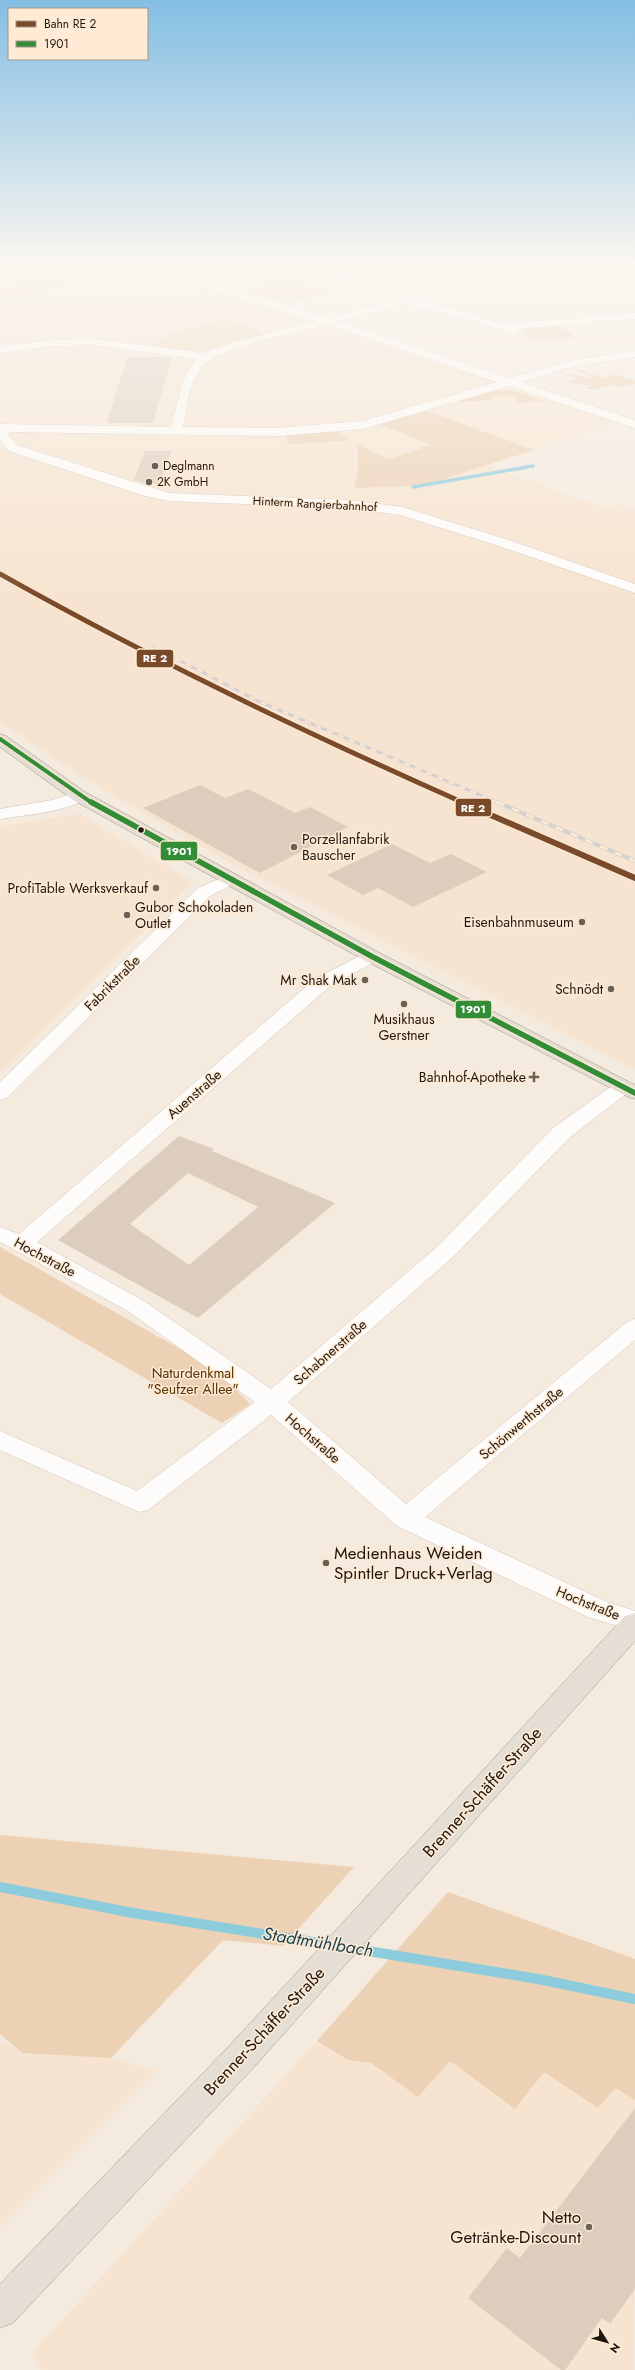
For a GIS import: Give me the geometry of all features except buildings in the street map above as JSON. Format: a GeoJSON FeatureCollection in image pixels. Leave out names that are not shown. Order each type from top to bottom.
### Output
{"type":"FeatureCollection","features":[{"type":"Feature","properties":{"kind":"main road"},"geometry":{"type":"LineString","coordinates":[[0,739],[79,796],[371,956],[629,1090]]}},
{"type":"Feature","properties":{"kind":"main road","name":"Brenner-Schäffer-Straße"},"geometry":{"type":"LineString","coordinates":[[0,2310],[244,2054],[635,1622]]}},
{"type":"Feature","properties":{"kind":"street"},"geometry":{"type":"LineString","coordinates":[[176,430],[191,376]]}},
{"type":"Feature","properties":{"kind":"street"},"geometry":{"type":"LineString","coordinates":[[495,376],[633,423]]}},
{"type":"Feature","properties":{"kind":"street"},"geometry":{"type":"LineString","coordinates":[[2,429],[279,432],[340,428],[363,425],[531,376]]}},
{"type":"Feature","properties":{"kind":"street","name":"Hinterm Rangierbahnhof"},"geometry":{"type":"LineString","coordinates":[[2,429],[2,435],[13,448],[150,493],[184,499],[348,504],[390,508],[441,522],[635,589]]}},
{"type":"Feature","properties":{"kind":"street"},"geometry":{"type":"LineString","coordinates":[[0,814],[56,805],[79,796]]}},
{"type":"Feature","properties":{"kind":"street","name":"Fabrikstraße"},"geometry":{"type":"LineString","coordinates":[[0,1094],[204,892],[230,879]]}},
{"type":"Feature","properties":{"kind":"street","name":"Auenstraße"},"geometry":{"type":"LineString","coordinates":[[11,1238],[322,983],[371,956]]}},
{"type":"Feature","properties":{"kind":"street","name":"Schabnerstraße"},"geometry":{"type":"LineString","coordinates":[[0,1440],[139,1504],[272,1402],[446,1252],[561,1133],[629,1090]]}},
{"type":"Feature","properties":{"kind":"street","name":"Hochstraße"},"geometry":{"type":"LineString","coordinates":[[11,1238],[136,1306],[272,1402],[406,1519],[598,1610],[635,1622]]}},
{"type":"Feature","properties":{"kind":"street","name":"Schönwerthstraße"},"geometry":{"type":"LineString","coordinates":[[406,1519],[630,1340]]}},
{"type":"Feature","properties":{"kind":"shaded area"},"geometry":{"type":"Polygon","coordinates":[[[0,376],[487,376],[624,420],[488,465],[604,508],[620,505],[635,511],[635,585],[406,508],[346,501],[171,495],[26,450],[14,443],[10,436],[15,427],[0,424],[0,376]]]}},
{"type":"Feature","properties":{"kind":"shaded area"},"geometry":{"type":"Polygon","coordinates":[[[0,443],[5,449],[148,495],[372,508],[429,522],[635,593],[635,1069],[229,862],[100,788],[0,722],[0,443]]]}},
{"type":"Feature","properties":{"kind":"shaded area"},"geometry":{"type":"Polygon","coordinates":[[[79,814],[193,882],[0,1072],[0,826],[79,814]]]}},
{"type":"Feature","properties":{"kind":"shaded area"},"geometry":{"type":"Polygon","coordinates":[[[0,2039],[22,2053],[111,2058],[157,2071],[0,2228],[0,2039]]]}},
{"type":"Feature","properties":{"kind":"shaded area"},"geometry":{"type":"Polygon","coordinates":[[[317,2041],[348,2060],[371,2063],[418,2097],[450,2061],[514,2108],[544,2072],[598,2108],[616,2088],[635,2100],[634,2370],[41,2370],[32,2353],[317,2041]]]}},
{"type":"Feature","properties":{"kind":"green space"},"geometry":{"type":"Polygon","coordinates":[[[569,376],[593,377],[589,376],[597,376],[604,378],[611,376],[620,376],[635,381],[635,384],[631,385],[635,388],[625,385],[617,387],[609,385],[593,390],[586,388],[591,386],[568,382],[578,379],[569,376]]]}},
{"type":"Feature","properties":{"kind":"green space"},"geometry":{"type":"Polygon","coordinates":[[[512,390],[544,401],[519,403],[513,396],[491,397],[493,400],[456,402],[493,391],[512,390]]]}},
{"type":"Feature","properties":{"kind":"green space"},"geometry":{"type":"Polygon","coordinates":[[[427,411],[534,450],[434,482],[413,486],[354,488],[358,469],[358,445],[389,459],[431,445],[379,424],[427,411]]]}},
{"type":"Feature","properties":{"kind":"green space"},"geometry":{"type":"Polygon","coordinates":[[[339,432],[348,441],[289,444],[285,435],[339,432]]]}},
{"type":"Feature","properties":{"kind":"green space","name":"Naturdenkmal \"Seufzer Allee\""},"geometry":{"type":"Polygon","coordinates":[[[0,1247],[217,1370],[250,1404],[222,1423],[0,1294],[0,1247]]]}},
{"type":"Feature","properties":{"kind":"green space"},"geometry":{"type":"Polygon","coordinates":[[[0,1835],[354,1867],[283,1946],[223,1940],[111,2058],[22,2053],[0,2034],[0,1835]]]}},
{"type":"Feature","properties":{"kind":"green space"},"geometry":{"type":"Polygon","coordinates":[[[448,1892],[635,1959],[635,2100],[616,2088],[598,2108],[544,2072],[515,2109],[450,2061],[418,2097],[371,2063],[348,2060],[317,2041],[448,1892]]]}},
{"type":"Feature","properties":{"kind":"waterway"},"geometry":{"type":"LineString","coordinates":[[413,487],[533,466]]}},
{"type":"Feature","properties":{"kind":"waterway","name":"Stadtmühlbach"},"geometry":{"type":"LineString","coordinates":[[0,1887],[133,1913],[332,1945]]}},
{"type":"Feature","properties":{"kind":"waterway","name":"Stadtmühlbach"},"geometry":{"type":"LineString","coordinates":[[350,1948],[538,1979],[635,1999]]}},
{"type":"Feature","properties":{"kind":"railway"},"geometry":{"type":"LineString","coordinates":[[154,647],[258,701],[499,803]]}},
{"type":"Feature","properties":{"kind":"railway"},"geometry":{"type":"LineString","coordinates":[[497,802],[635,861]]}},
{"type":"Feature","properties":{"kind":"transit line"},"geometry":{"type":"LineString","coordinates":[[0,574],[77,617],[233,698],[393,772],[635,878]]}},
{"type":"Feature","properties":{"kind":"transit line","name":"1901"},"geometry":{"type":"LineString","coordinates":[[0,739],[79,796],[371,956],[635,1093]]}},
{"type":"Feature","properties":{"kind":"place","name":"Deglmann"},"geometry":{"type":"Point","coordinates":[155,466]}},
{"type":"Feature","properties":{"kind":"place","name":"2K GmbH"},"geometry":{"type":"Point","coordinates":[149,482]}},
{"type":"Feature","properties":{"kind":"place","name":"Porzellanfabrik Bauscher"},"geometry":{"type":"Point","coordinates":[294,847]}},
{"type":"Feature","properties":{"kind":"place","name":"ProfiTable Werksverkauf"},"geometry":{"type":"Point","coordinates":[156,888]}},
{"type":"Feature","properties":{"kind":"place","name":"Gubor Schokoladen Outlet"},"geometry":{"type":"Point","coordinates":[127,915]}},
{"type":"Feature","properties":{"kind":"place","name":"Eisenbahnmuseum"},"geometry":{"type":"Point","coordinates":[582,922]}},
{"type":"Feature","properties":{"kind":"place","name":"Mr Shak Mak"},"geometry":{"type":"Point","coordinates":[365,980]}},
{"type":"Feature","properties":{"kind":"place","name":"Schnödt"},"geometry":{"type":"Point","coordinates":[611,989]}},
{"type":"Feature","properties":{"kind":"place","name":"Musikhaus Gerstner"},"geometry":{"type":"Point","coordinates":[404,1004]}},
{"type":"Feature","properties":{"kind":"place","name":"Bahnhof-Apotheke"},"geometry":{"type":"Point","coordinates":[534,1077]}},
{"type":"Feature","properties":{"kind":"place","name":"Medienhaus Weiden Spintler Druck+Verlag"},"geometry":{"type":"Point","coordinates":[326,1563]}},
{"type":"Feature","properties":{"kind":"place","name":"Netto Getränke-Discount"},"geometry":{"type":"Point","coordinates":[589,2227]}}]}
